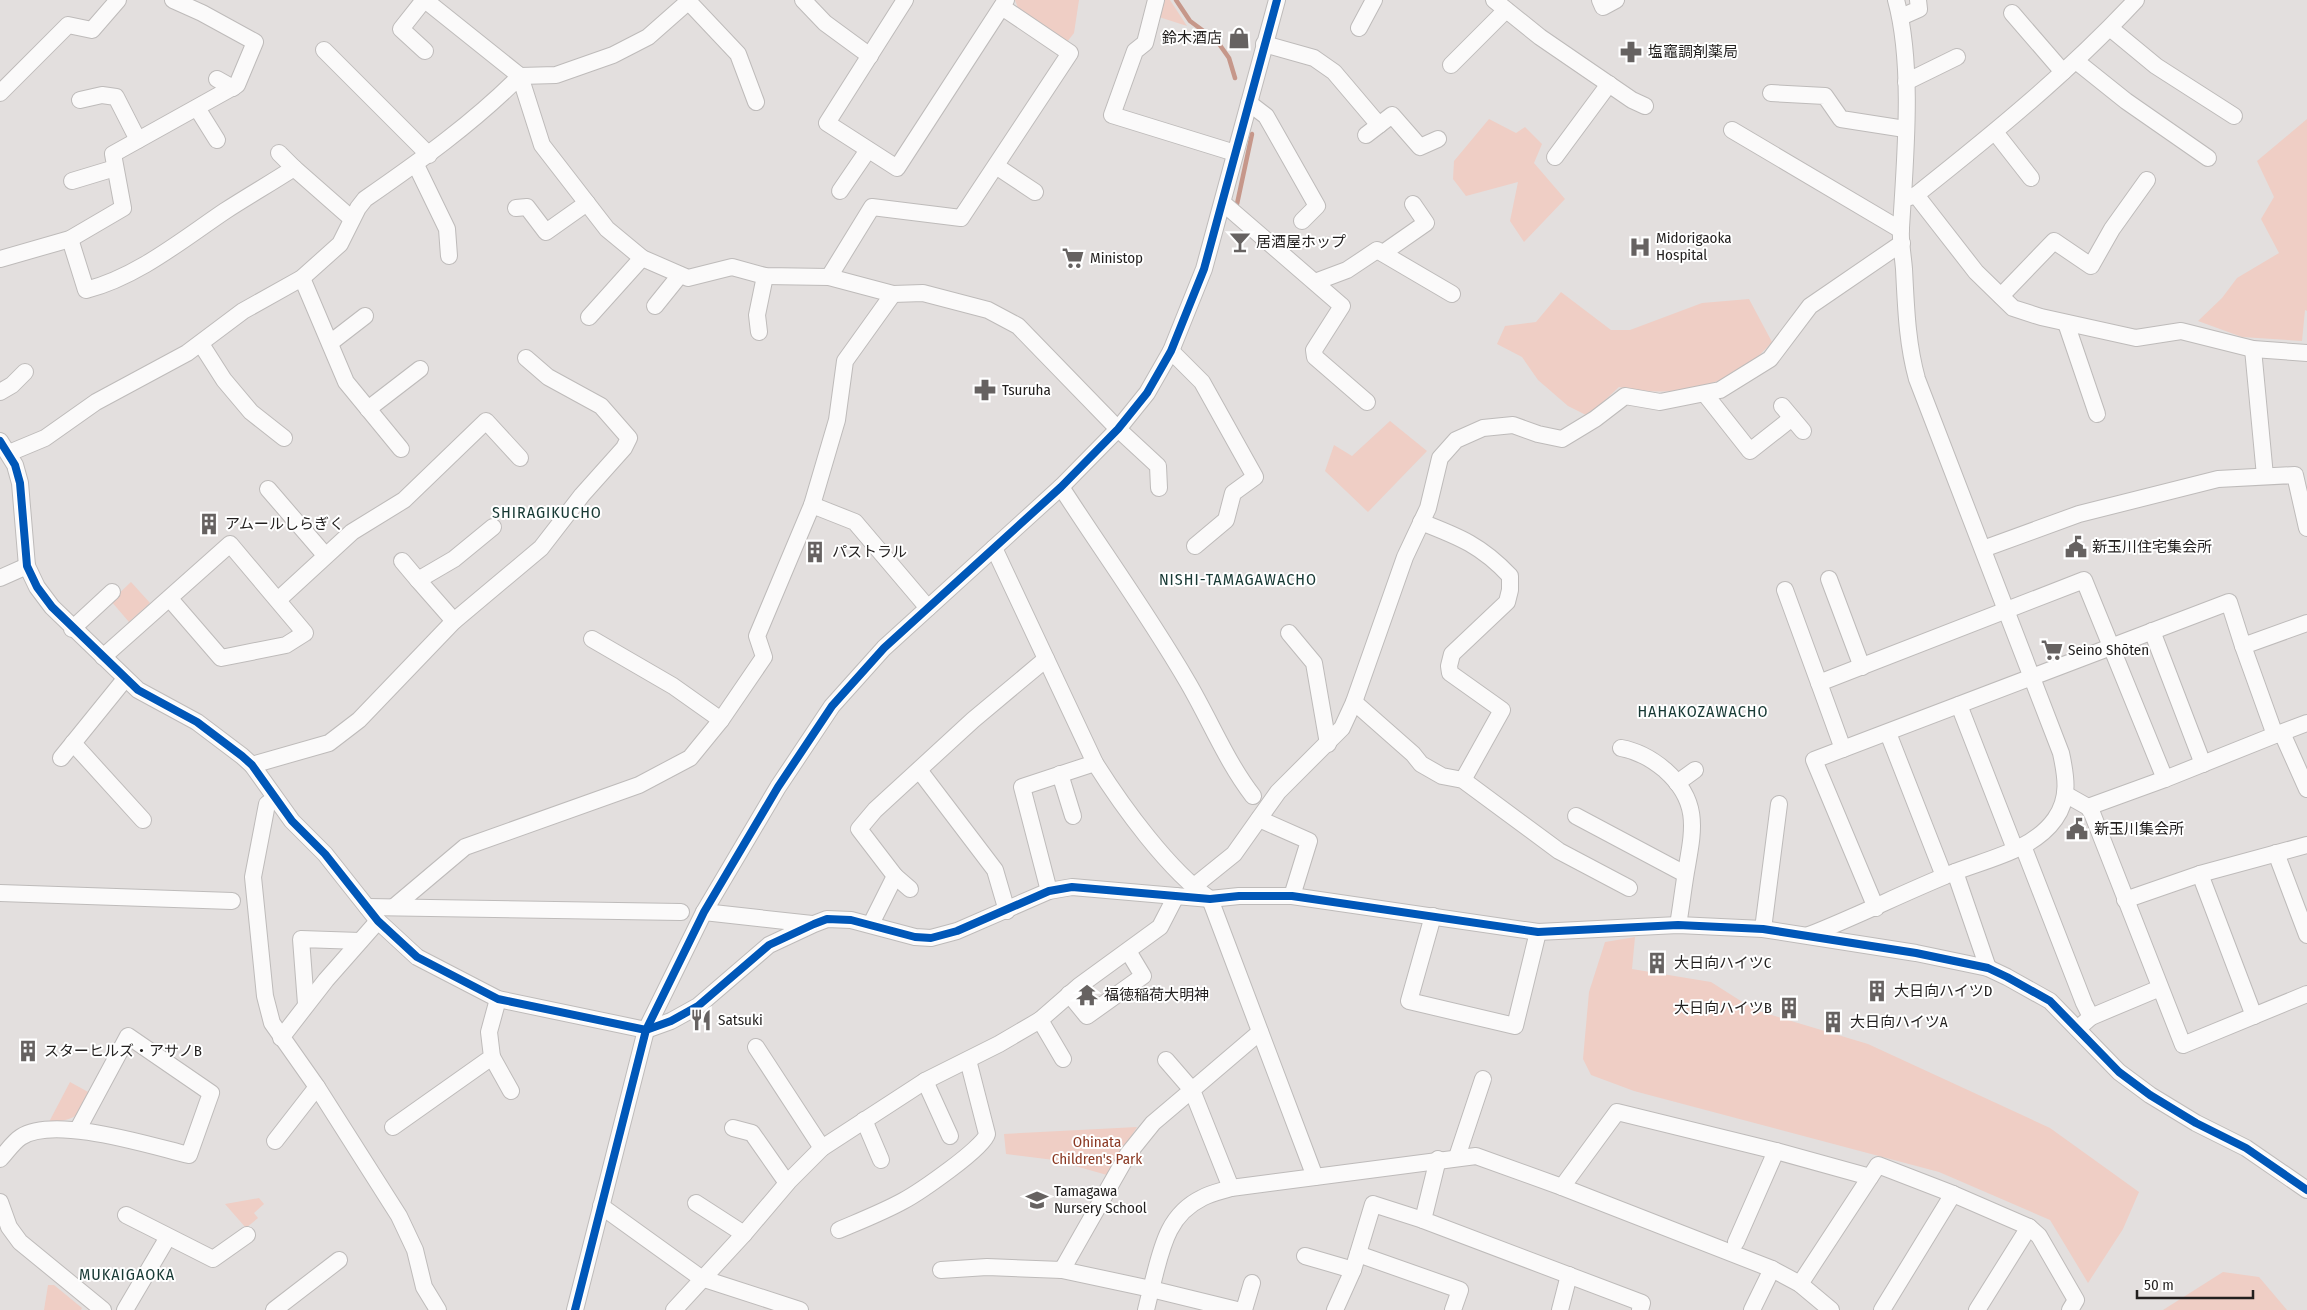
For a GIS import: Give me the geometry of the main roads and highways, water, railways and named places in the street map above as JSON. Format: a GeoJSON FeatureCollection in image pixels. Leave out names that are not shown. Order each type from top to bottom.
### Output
{"type":"FeatureCollection","features":[{"type":"Feature","properties":{"kind":"waterway"},"geometry":{"type":"LineString","coordinates":[[1176,0],[1190,21],[1217,41],[1229,58],[1235,78]]}},
{"type":"Feature","properties":{"kind":"waterway"},"geometry":{"type":"LineString","coordinates":[[1237,204],[1252,134]]}},
{"type":"Feature","properties":{"kind":"place","name":"鈴木酒店"},"geometry":{"type":"Point","coordinates":[1239,38]}},
{"type":"Feature","properties":{"kind":"place","name":"塩竈調剤薬局"},"geometry":{"type":"Point","coordinates":[1631,52]}},
{"type":"Feature","properties":{"kind":"place","name":"居酒屋ホップ"},"geometry":{"type":"Point","coordinates":[1240,242]}},
{"type":"Feature","properties":{"kind":"place","name":"Midorigaoka Hospital"},"geometry":{"type":"Point","coordinates":[1640,247]}},
{"type":"Feature","properties":{"kind":"place","name":"Ministop"},"geometry":{"type":"Point","coordinates":[1073,258]}},
{"type":"Feature","properties":{"kind":"place","name":"Tsuruha"},"geometry":{"type":"Point","coordinates":[985,390]}},
{"type":"Feature","properties":{"kind":"place","name":"アムールしらぎく"},"geometry":{"type":"Point","coordinates":[209,524]}},
{"type":"Feature","properties":{"kind":"place","name":"新玉川住宅集会所"},"geometry":{"type":"Point","coordinates":[2076,547]}},
{"type":"Feature","properties":{"kind":"place","name":"パストラル"},"geometry":{"type":"Point","coordinates":[815,552]}},
{"type":"Feature","properties":{"kind":"place","name":"Seino Shōten"},"geometry":{"type":"Point","coordinates":[2052,650]}},
{"type":"Feature","properties":{"kind":"place","name":"新玉川集会所"},"geometry":{"type":"Point","coordinates":[2077,829]}},
{"type":"Feature","properties":{"kind":"place","name":"大日向ハイツC"},"geometry":{"type":"Point","coordinates":[1657,963]}},
{"type":"Feature","properties":{"kind":"place","name":"大日向ハイツD"},"geometry":{"type":"Point","coordinates":[1877,991]}},
{"type":"Feature","properties":{"kind":"place","name":"福徳稲荷大明神"},"geometry":{"type":"Point","coordinates":[1087,995]}},
{"type":"Feature","properties":{"kind":"place","name":"大日向ハイツB"},"geometry":{"type":"Point","coordinates":[1789,1008]}},
{"type":"Feature","properties":{"kind":"place","name":"Satsuki"},"geometry":{"type":"Point","coordinates":[701,1020]}},
{"type":"Feature","properties":{"kind":"place","name":"大日向ハイツA"},"geometry":{"type":"Point","coordinates":[1833,1022]}},
{"type":"Feature","properties":{"kind":"place","name":"スターヒルズ・アサノB"},"geometry":{"type":"Point","coordinates":[28,1051]}},
{"type":"Feature","properties":{"kind":"place","name":"Tamagawa Nursery School"},"geometry":{"type":"Point","coordinates":[1037,1200]}},
{"type":"Feature","properties":{"kind":"district","name":"SHIRAGIKUCHO"},"geometry":{"type":"Point","coordinates":[547,512]}},
{"type":"Feature","properties":{"kind":"district","name":"NISHI-TAMAGAWACHO"},"geometry":{"type":"Point","coordinates":[1238,579]}},
{"type":"Feature","properties":{"kind":"district","name":"HAHAKOZAWACHO"},"geometry":{"type":"Point","coordinates":[1703,711]}},
{"type":"Feature","properties":{"kind":"district","name":"MUKAIGAOKA"},"geometry":{"type":"Point","coordinates":[127,1274]}},
{"type":"Feature","properties":{"kind":"park label","name":"Ohinata Children's Park"},"geometry":{"type":"Point","coordinates":[1097,1150]}}]}
